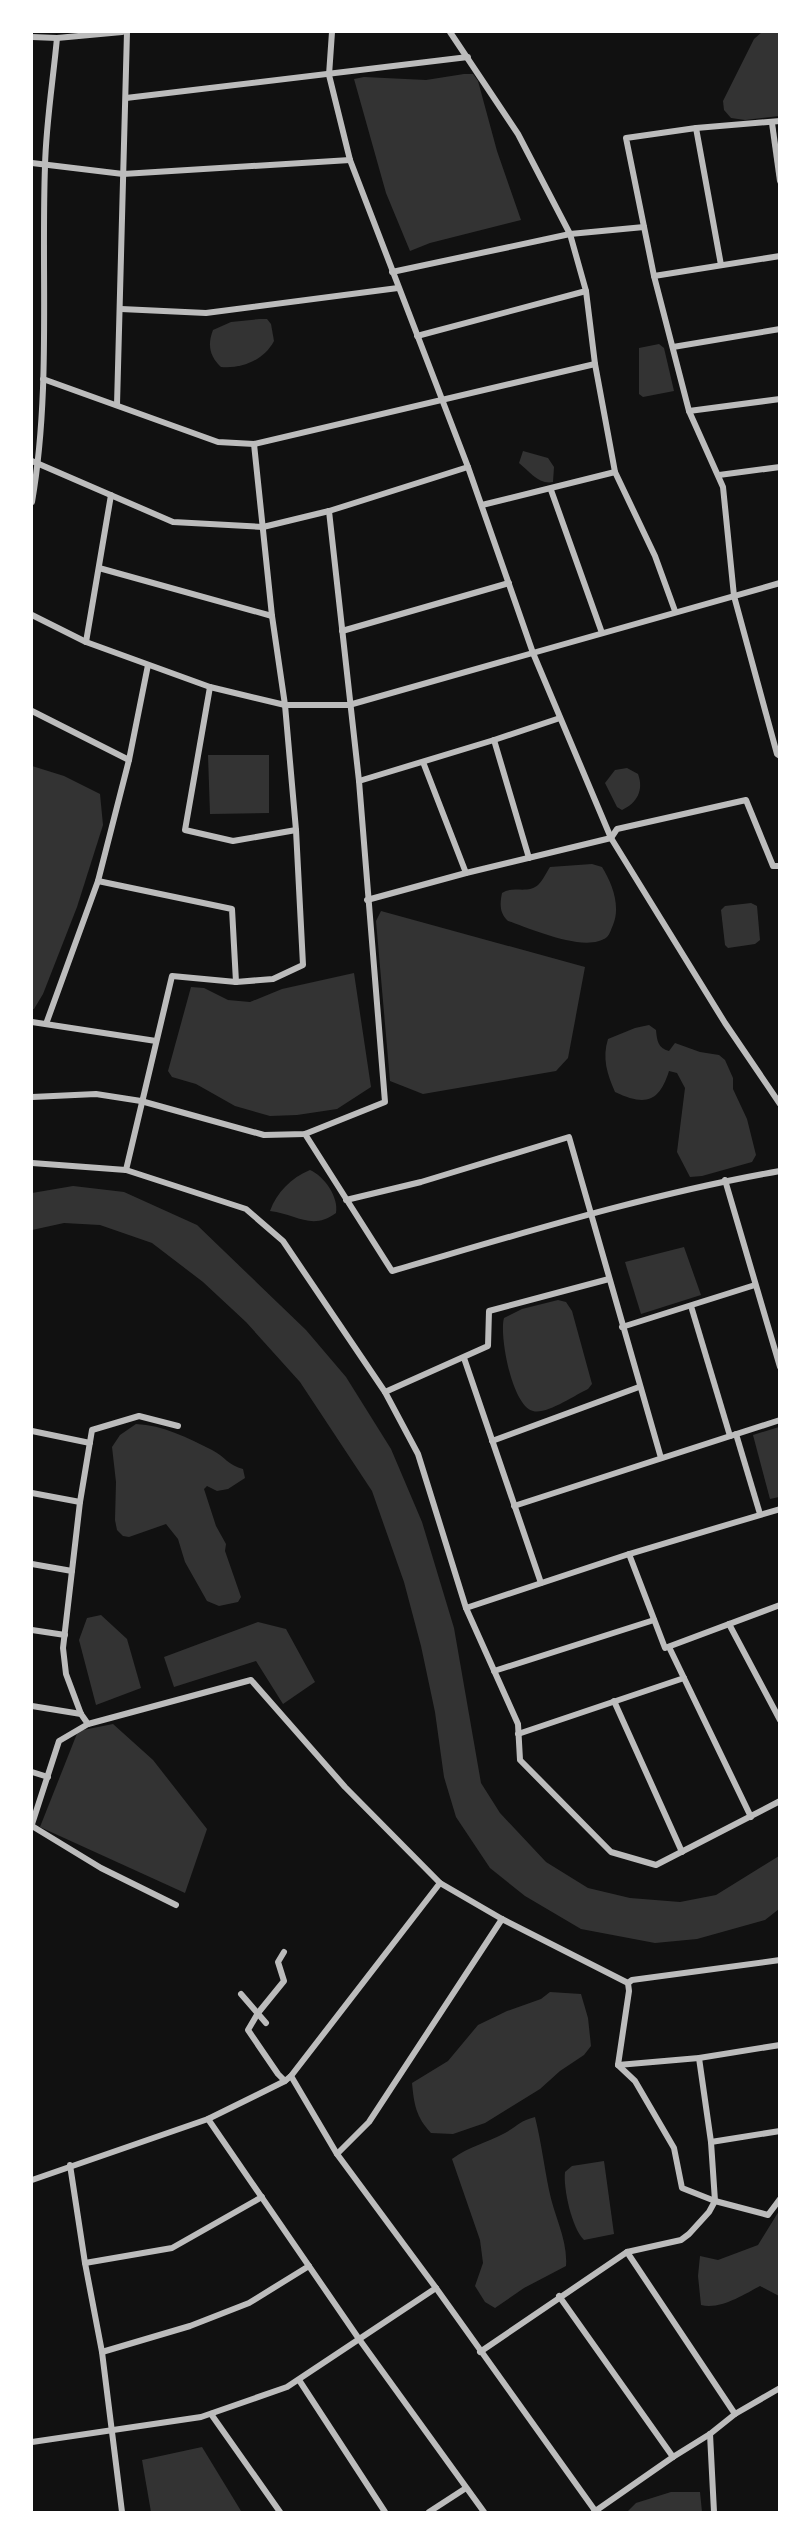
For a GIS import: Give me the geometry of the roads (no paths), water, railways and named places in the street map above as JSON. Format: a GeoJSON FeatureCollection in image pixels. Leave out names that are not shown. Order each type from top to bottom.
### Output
{"type":"FeatureCollection","features":[{"type":"Feature","properties":{"kind":"street"},"geometry":{"type":"LineString","coordinates":[[32,37],[57,38],[124,32],[126,98],[117,405]]}},
{"type":"Feature","properties":{"kind":"street"},"geometry":{"type":"LineString","coordinates":[[332,32],[329,75],[350,160],[468,467],[533,653],[560,718],[611,838],[725,1023],[780,1104]]}},
{"type":"Feature","properties":{"kind":"street"},"geometry":{"type":"LineString","coordinates":[[450,32],[518,134],[570,234],[586,291],[595,364],[615,472],[655,556],[675,611]]}},
{"type":"Feature","properties":{"kind":"street"},"geometry":{"type":"LineString","coordinates":[[32,502],[43,379],[45,164],[57,38]]}},
{"type":"Feature","properties":{"kind":"street"},"geometry":{"type":"LineString","coordinates":[[126,98],[468,57]]}},
{"type":"Feature","properties":{"kind":"street"},"geometry":{"type":"LineString","coordinates":[[780,121],[696,128],[626,138],[654,276],[689,411],[723,487],[734,596],[777,754],[780,756]]}},
{"type":"Feature","properties":{"kind":"street"},"geometry":{"type":"LineString","coordinates":[[772,123],[780,181]]}},
{"type":"Feature","properties":{"kind":"street"},"geometry":{"type":"LineString","coordinates":[[696,128],[721,265]]}},
{"type":"Feature","properties":{"kind":"street"},"geometry":{"type":"LineString","coordinates":[[32,163],[123,174],[350,160]]}},
{"type":"Feature","properties":{"kind":"street"},"geometry":{"type":"LineString","coordinates":[[392,272],[570,234],[644,227]]}},
{"type":"Feature","properties":{"kind":"street"},"geometry":{"type":"LineString","coordinates":[[654,276],[780,256]]}},
{"type":"Feature","properties":{"kind":"street"},"geometry":{"type":"LineString","coordinates":[[120,309],[206,314],[398,288]]}},
{"type":"Feature","properties":{"kind":"street"},"geometry":{"type":"LineString","coordinates":[[417,336],[586,291]]}},
{"type":"Feature","properties":{"kind":"street"},"geometry":{"type":"LineString","coordinates":[[673,347],[780,329]]}},
{"type":"Feature","properties":{"kind":"street"},"geometry":{"type":"LineString","coordinates":[[43,379],[218,442],[254,444],[595,364]]}},
{"type":"Feature","properties":{"kind":"street"},"geometry":{"type":"LineString","coordinates":[[689,411],[780,399]]}},
{"type":"Feature","properties":{"kind":"street"},"geometry":{"type":"LineString","coordinates":[[126,1170],[172,976],[236,982],[273,979],[303,965],[296,830],[285,705],[272,616],[254,444]]}},
{"type":"Feature","properties":{"kind":"street"},"geometry":{"type":"LineString","coordinates":[[35,462],[180,524],[263,527],[329,511],[468,467]]}},
{"type":"Feature","properties":{"kind":"street"},"geometry":{"type":"LineString","coordinates":[[718,475],[780,467]]}},
{"type":"Feature","properties":{"kind":"street"},"geometry":{"type":"LineString","coordinates":[[482,505],[551,490],[615,472]]}},
{"type":"Feature","properties":{"kind":"street"},"geometry":{"type":"LineString","coordinates":[[551,490],[602,633]]}},
{"type":"Feature","properties":{"kind":"street"},"geometry":{"type":"LineString","coordinates":[[86,642],[111,495]]}},
{"type":"Feature","properties":{"kind":"street"},"geometry":{"type":"LineString","coordinates":[[32,1097],[96,1094],[141,1101],[264,1135],[305,1134],[385,1102],[359,780],[329,511]]}},
{"type":"Feature","properties":{"kind":"street"},"geometry":{"type":"LineString","coordinates":[[99,568],[272,616]]}},
{"type":"Feature","properties":{"kind":"street"},"geometry":{"type":"LineString","coordinates":[[342,631],[509,583]]}},
{"type":"Feature","properties":{"kind":"street"},"geometry":{"type":"LineString","coordinates":[[32,615],[86,642],[210,687],[285,705],[349,705],[780,583]]}},
{"type":"Feature","properties":{"kind":"street"},"geometry":{"type":"LineString","coordinates":[[46,1024],[98,881],[129,760],[148,665]]}},
{"type":"Feature","properties":{"kind":"street"},"geometry":{"type":"LineString","coordinates":[[210,687],[185,830],[233,841],[296,830]]}},
{"type":"Feature","properties":{"kind":"street"},"geometry":{"type":"LineString","coordinates":[[32,711],[129,760]]}},
{"type":"Feature","properties":{"kind":"street"},"geometry":{"type":"LineString","coordinates":[[359,780],[494,741],[560,718]]}},
{"type":"Feature","properties":{"kind":"street"},"geometry":{"type":"LineString","coordinates":[[494,741],[530,858]]}},
{"type":"Feature","properties":{"kind":"street"},"geometry":{"type":"LineString","coordinates":[[423,762],[466,873]]}},
{"type":"Feature","properties":{"kind":"street"},"geometry":{"type":"LineString","coordinates":[[367,900],[611,838],[617,829],[746,800],[773,866],[780,866]]}},
{"type":"Feature","properties":{"kind":"street"},"geometry":{"type":"LineString","coordinates":[[98,881],[232,909],[236,982]]}},
{"type":"Feature","properties":{"kind":"street"},"geometry":{"type":"LineString","coordinates":[[32,1022],[156,1041]]}},
{"type":"Feature","properties":{"kind":"street"},"geometry":{"type":"LineString","coordinates":[[305,1134],[392,1271],[591,1214],[725,1180],[780,1171]]}},
{"type":"Feature","properties":{"kind":"street"},"geometry":{"type":"LineString","coordinates":[[346,1200],[421,1182],[569,1137],[661,1458]]}},
{"type":"Feature","properties":{"kind":"street"},"geometry":{"type":"LineString","coordinates":[[33,1163],[126,1170],[246,1209],[283,1241],[385,1392],[418,1454],[466,1608],[518,1724],[520,1760],[611,1852],[656,1865],[780,1801]]}},
{"type":"Feature","properties":{"kind":"street"},"geometry":{"type":"LineString","coordinates":[[725,1180],[780,1367]]}},
{"type":"Feature","properties":{"kind":"street"},"geometry":{"type":"LineString","coordinates":[[385,1392],[488,1346],[489,1311],[609,1279]]}},
{"type":"Feature","properties":{"kind":"street"},"geometry":{"type":"LineString","coordinates":[[622,1328],[756,1285]]}},
{"type":"Feature","properties":{"kind":"street"},"geometry":{"type":"LineString","coordinates":[[691,1306],[760,1514]]}},
{"type":"Feature","properties":{"kind":"street"},"geometry":{"type":"LineString","coordinates":[[464,1358],[542,1583]]}},
{"type":"Feature","properties":{"kind":"street"},"geometry":{"type":"LineString","coordinates":[[492,1441],[639,1387]]}},
{"type":"Feature","properties":{"kind":"street"},"geometry":{"type":"LineString","coordinates":[[88,1724],[81,1714],[66,1674],[63,1648],[80,1502],[92,1430],[139,1416],[178,1426]]}},
{"type":"Feature","properties":{"kind":"street"},"geometry":{"type":"LineString","coordinates":[[514,1506],[780,1420]]}},
{"type":"Feature","properties":{"kind":"street"},"geometry":{"type":"LineString","coordinates":[[32,1431],[90,1443]]}},
{"type":"Feature","properties":{"kind":"street"},"geometry":{"type":"LineString","coordinates":[[32,1493],[80,1502]]}},
{"type":"Feature","properties":{"kind":"street"},"geometry":{"type":"LineString","coordinates":[[466,1608],[629,1554],[780,1509]]}},
{"type":"Feature","properties":{"kind":"street"},"geometry":{"type":"LineString","coordinates":[[629,1554],[665,1648],[780,1605]]}},
{"type":"Feature","properties":{"kind":"street"},"geometry":{"type":"LineString","coordinates":[[32,1564],[72,1571]]}},
{"type":"Feature","properties":{"kind":"street"},"geometry":{"type":"LineString","coordinates":[[494,1671],[654,1620]]}},
{"type":"Feature","properties":{"kind":"street"},"geometry":{"type":"LineString","coordinates":[[729,1624],[780,1720]]}},
{"type":"Feature","properties":{"kind":"street"},"geometry":{"type":"LineString","coordinates":[[32,1630],[64,1635]]}},
{"type":"Feature","properties":{"kind":"street"},"geometry":{"type":"LineString","coordinates":[[669,1647],[751,1817]]}},
{"type":"Feature","properties":{"kind":"street"},"geometry":{"type":"LineString","coordinates":[[518,1734],[684,1678]]}},
{"type":"Feature","properties":{"kind":"street"},"geometry":{"type":"LineString","coordinates":[[176,1905],[101,1868],[32,1825],[59,1741],[88,1724],[251,1680],[345,1787],[440,1883],[502,1919],[627,1983],[629,1991],[618,2065],[621,2071],[635,2081],[674,2148],[682,2188],[715,2201],[768,2215],[780,2199]]}},
{"type":"Feature","properties":{"kind":"street"},"geometry":{"type":"LineString","coordinates":[[614,1701],[681,1852]]}},
{"type":"Feature","properties":{"kind":"street"},"geometry":{"type":"LineString","coordinates":[[32,1706],[81,1714]]}},
{"type":"Feature","properties":{"kind":"street"},"geometry":{"type":"LineString","coordinates":[[32,1772],[48,1777]]}},
{"type":"Feature","properties":{"kind":"street"},"geometry":{"type":"LineString","coordinates":[[32,2180],[70,2165],[208,2120],[285,2081],[440,1883]]}},
{"type":"Feature","properties":{"kind":"street"},"geometry":{"type":"LineString","coordinates":[[337,2154],[369,2122],[502,1919]]}},
{"type":"Feature","properties":{"kind":"street"},"geometry":{"type":"LineString","coordinates":[[284,1952],[278,1962],[284,1981],[258,2013],[248,2028],[248,2032],[285,2081]]}},
{"type":"Feature","properties":{"kind":"street"},"geometry":{"type":"LineString","coordinates":[[627,1983],[634,1978],[780,1960]]}},
{"type":"Feature","properties":{"kind":"street"},"geometry":{"type":"LineString","coordinates":[[241,1994],[266,2023]]}},
{"type":"Feature","properties":{"kind":"street"},"geometry":{"type":"LineString","coordinates":[[618,2065],[699,2058],[780,2045]]}},
{"type":"Feature","properties":{"kind":"street"},"geometry":{"type":"LineString","coordinates":[[480,2352],[559,2296],[627,2252],[681,2240],[709,2212],[715,2201],[711,2142],[699,2058]]}},
{"type":"Feature","properties":{"kind":"street"},"geometry":{"type":"LineString","coordinates":[[291,2076],[337,2154],[436,2288],[595,2512],[710,2434],[735,2414],[780,2388]]}},
{"type":"Feature","properties":{"kind":"street"},"geometry":{"type":"LineString","coordinates":[[208,2120],[359,2339],[484,2512]]}},
{"type":"Feature","properties":{"kind":"street"},"geometry":{"type":"LineString","coordinates":[[711,2142],[780,2131]]}},
{"type":"Feature","properties":{"kind":"street"},"geometry":{"type":"LineString","coordinates":[[70,2165],[102,2352],[122,2512]]}},
{"type":"Feature","properties":{"kind":"street"},"geometry":{"type":"LineString","coordinates":[[85,2263],[172,2248],[262,2197]]}},
{"type":"Feature","properties":{"kind":"street"},"geometry":{"type":"LineString","coordinates":[[627,2252],[735,2414]]}},
{"type":"Feature","properties":{"kind":"street"},"geometry":{"type":"LineString","coordinates":[[102,2352],[190,2326],[249,2303],[309,2266]]}},
{"type":"Feature","properties":{"kind":"street"},"geometry":{"type":"LineString","coordinates":[[32,2442],[111,2432],[211,2414],[287,2387],[436,2288]]}},
{"type":"Feature","properties":{"kind":"street"},"geometry":{"type":"LineString","coordinates":[[559,2296],[673,2457]]}},
{"type":"Feature","properties":{"kind":"street"},"geometry":{"type":"LineString","coordinates":[[299,2380],[385,2512]]}},
{"type":"Feature","properties":{"kind":"street"},"geometry":{"type":"LineString","coordinates":[[211,2414],[280,2512]]}},
{"type":"Feature","properties":{"kind":"street"},"geometry":{"type":"LineString","coordinates":[[710,2434],[714,2512]]}},
{"type":"Feature","properties":{"kind":"street"},"geometry":{"type":"LineString","coordinates":[[429,2512],[466,2488]]}}]}
